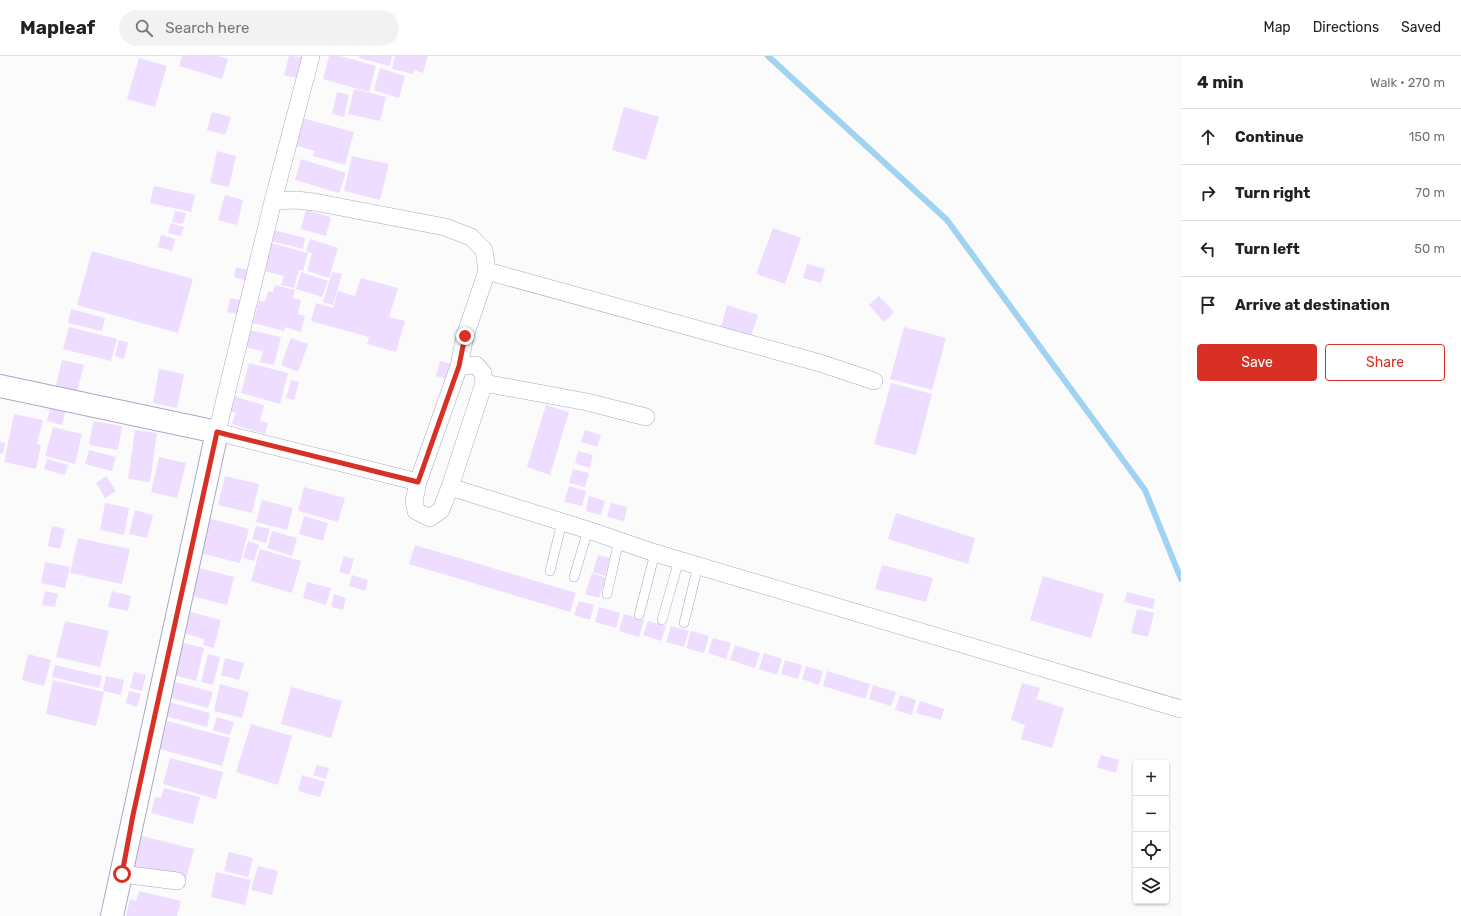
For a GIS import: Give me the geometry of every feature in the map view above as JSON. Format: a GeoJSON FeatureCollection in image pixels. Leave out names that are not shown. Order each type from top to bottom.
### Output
{"type":"FeatureCollection","features":[{"type":"Feature","properties":{"kind":"street"},"geometry":{"type":"LineString","coordinates":[[112,916],[217,432],[273,201],[311,56]]}},
{"type":"Feature","properties":{"kind":"street"},"geometry":{"type":"LineString","coordinates":[[273,201],[296,200],[314,202],[445,227],[471,237],[484,250],[487,271],[465,336],[459,366],[418,482],[414,501],[416,511],[430,518],[441,510],[484,383],[483,373],[476,365],[459,366]]}},
{"type":"Feature","properties":{"kind":"street"},"geometry":{"type":"LineString","coordinates":[[487,271],[820,363],[874,381]]}},
{"type":"Feature","properties":{"kind":"street"},"geometry":{"type":"LineString","coordinates":[[484,383],[587,402],[646,417]]}},
{"type":"Feature","properties":{"kind":"street"},"geometry":{"type":"LineString","coordinates":[[0,386],[217,432],[418,482]]}},
{"type":"Feature","properties":{"kind":"street"},"geometry":{"type":"LineString","coordinates":[[450,487],[588,530],[655,553],[1181,709]]}},
{"type":"Feature","properties":{"kind":"street"},"geometry":{"type":"LineString","coordinates":[[122,874],[177,881]]}},
{"type":"Feature","properties":{"kind":"lane"},"geometry":{"type":"LineString","coordinates":[[550,571],[562,522]]}},
{"type":"Feature","properties":{"kind":"lane"},"geometry":{"type":"LineString","coordinates":[[574,577],[588,530]]}},
{"type":"Feature","properties":{"kind":"lane"},"geometry":{"type":"LineString","coordinates":[[607,594],[619,540]]}},
{"type":"Feature","properties":{"kind":"lane"},"geometry":{"type":"LineString","coordinates":[[639,615],[655,553]]}},
{"type":"Feature","properties":{"kind":"lane"},"geometry":{"type":"LineString","coordinates":[[662,620],[680,560]]}},
{"type":"Feature","properties":{"kind":"lane"},"geometry":{"type":"LineString","coordinates":[[684,623],[698,566]]}},
{"type":"Feature","properties":{"kind":"building"},"geometry":{"type":"Polygon","coordinates":[[[182,56],[218,56],[228,59],[222,79],[179,66],[182,56]]]}},
{"type":"Feature","properties":{"kind":"building"},"geometry":{"type":"Polygon","coordinates":[[[289,56],[306,57],[301,79],[284,75],[289,56]]]}},
{"type":"Feature","properties":{"kind":"building"},"geometry":{"type":"Polygon","coordinates":[[[329,56],[340,56],[376,66],[369,92],[323,79],[329,56]]]}},
{"type":"Feature","properties":{"kind":"building"},"geometry":{"type":"Polygon","coordinates":[[[360,56],[392,56],[390,66],[359,58],[360,56]]]}},
{"type":"Feature","properties":{"kind":"building"},"geometry":{"type":"Polygon","coordinates":[[[395,56],[428,56],[423,73],[414,70],[413,74],[392,69],[395,56]]]}},
{"type":"Feature","properties":{"kind":"building"},"geometry":{"type":"Polygon","coordinates":[[[139,58],[167,66],[155,107],[127,99],[139,58]]]}},
{"type":"Feature","properties":{"kind":"building"},"geometry":{"type":"Polygon","coordinates":[[[380,68],[405,76],[399,98],[374,90],[380,68]]]}},
{"type":"Feature","properties":{"kind":"building"},"geometry":{"type":"Polygon","coordinates":[[[354,89],[386,97],[380,121],[348,114],[354,89]]]}},
{"type":"Feature","properties":{"kind":"building"},"geometry":{"type":"Polygon","coordinates":[[[337,92],[349,95],[344,117],[332,114],[337,92]]]}},
{"type":"Feature","properties":{"kind":"building"},"geometry":{"type":"Polygon","coordinates":[[[624,107],[659,117],[646,160],[612,150],[624,107]]]}},
{"type":"Feature","properties":{"kind":"building"},"geometry":{"type":"Polygon","coordinates":[[[212,112],[231,117],[225,135],[207,130],[212,112]]]}},
{"type":"Feature","properties":{"kind":"building"},"geometry":{"type":"Polygon","coordinates":[[[302,118],[354,132],[345,165],[313,156],[315,151],[294,145],[302,118]]]}},
{"type":"Feature","properties":{"kind":"building"},"geometry":{"type":"Polygon","coordinates":[[[217,151],[236,156],[229,187],[210,183],[217,151]]]}},
{"type":"Feature","properties":{"kind":"building"},"geometry":{"type":"Polygon","coordinates":[[[352,156],[389,164],[380,200],[344,191],[352,156]]]}},
{"type":"Feature","properties":{"kind":"building"},"geometry":{"type":"Polygon","coordinates":[[[301,159],[346,173],[339,193],[295,180],[301,159]]]}},
{"type":"Feature","properties":{"kind":"building"},"geometry":{"type":"Polygon","coordinates":[[[154,186],[195,195],[191,212],[150,203],[154,186]]]}},
{"type":"Feature","properties":{"kind":"building"},"geometry":{"type":"Polygon","coordinates":[[[225,195],[243,200],[237,225],[218,220],[225,195]]]}},
{"type":"Feature","properties":{"kind":"building"},"geometry":{"type":"Polygon","coordinates":[[[306,210],[331,217],[326,236],[301,229],[306,210]]]}},
{"type":"Feature","properties":{"kind":"building"},"geometry":{"type":"Polygon","coordinates":[[[175,211],[186,213],[183,224],[172,222],[175,211]]]}},
{"type":"Feature","properties":{"kind":"building"},"geometry":{"type":"Polygon","coordinates":[[[171,223],[184,227],[181,236],[168,233],[171,223]]]}},
{"type":"Feature","properties":{"kind":"building"},"geometry":{"type":"Polygon","coordinates":[[[773,228],[801,238],[785,284],[756,274],[773,228]]]}},
{"type":"Feature","properties":{"kind":"building"},"geometry":{"type":"Polygon","coordinates":[[[269,229],[305,238],[303,249],[267,240],[269,229]]]}},
{"type":"Feature","properties":{"kind":"building"},"geometry":{"type":"Polygon","coordinates":[[[161,235],[175,239],[172,251],[158,247],[161,235]]]}},
{"type":"Feature","properties":{"kind":"building"},"geometry":{"type":"Polygon","coordinates":[[[310,239],[338,248],[329,278],[307,271],[312,253],[306,251],[310,239]]]}},
{"type":"Feature","properties":{"kind":"building"},"geometry":{"type":"Polygon","coordinates":[[[264,241],[308,253],[303,271],[299,270],[294,288],[281,285],[284,276],[257,269],[264,241]]]}},
{"type":"Feature","properties":{"kind":"building"},"geometry":{"type":"Polygon","coordinates":[[[92,251],[193,279],[178,333],[77,305],[92,251]]]}},
{"type":"Feature","properties":{"kind":"building"},"geometry":{"type":"Polygon","coordinates":[[[807,264],[825,269],[821,283],[803,278],[807,264]]]}},
{"type":"Feature","properties":{"kind":"building"},"geometry":{"type":"Polygon","coordinates":[[[236,267],[252,271],[247,281],[234,277],[236,267]]]}},
{"type":"Feature","properties":{"kind":"building"},"geometry":{"type":"Polygon","coordinates":[[[301,272],[328,281],[322,297],[296,289],[301,272]]]}},
{"type":"Feature","properties":{"kind":"building"},"geometry":{"type":"Polygon","coordinates":[[[332,272],[342,274],[333,305],[323,302],[332,272]]]}},
{"type":"Feature","properties":{"kind":"building"},"geometry":{"type":"Polygon","coordinates":[[[361,278],[398,288],[389,317],[405,321],[396,352],[367,344],[369,337],[311,321],[316,303],[333,308],[338,291],[355,296],[361,278]]]}},
{"type":"Feature","properties":{"kind":"building"},"geometry":{"type":"Polygon","coordinates":[[[275,285],[295,290],[293,298],[301,300],[298,314],[305,316],[301,332],[285,327],[284,331],[253,323],[259,300],[265,302],[268,291],[273,292],[275,285]]]}},
{"type":"Feature","properties":{"kind":"building"},"geometry":{"type":"Polygon","coordinates":[[[879,296],[894,312],[884,322],[869,305],[879,296]]]}},
{"type":"Feature","properties":{"kind":"building"},"geometry":{"type":"Polygon","coordinates":[[[230,298],[240,300],[237,314],[227,312],[230,298]]]}},
{"type":"Feature","properties":{"kind":"building"},"geometry":{"type":"Polygon","coordinates":[[[727,305],[758,315],[751,337],[721,327],[727,305]]]}},
{"type":"Feature","properties":{"kind":"building"},"geometry":{"type":"Polygon","coordinates":[[[71,309],[105,318],[102,331],[68,323],[71,309]]]}},
{"type":"Feature","properties":{"kind":"building"},"geometry":{"type":"Polygon","coordinates":[[[69,327],[117,339],[111,361],[63,349],[69,327]]]}},
{"type":"Feature","properties":{"kind":"building"},"geometry":{"type":"Polygon","coordinates":[[[904,327],[946,338],[932,390],[890,379],[904,327]]]}},
{"type":"Feature","properties":{"kind":"building"},"geometry":{"type":"Polygon","coordinates":[[[249,330],[281,337],[274,365],[260,362],[263,351],[245,347],[249,330]]]}},
{"type":"Feature","properties":{"kind":"building"},"geometry":{"type":"Polygon","coordinates":[[[291,338],[308,344],[298,372],[281,365],[291,338]]]}},
{"type":"Feature","properties":{"kind":"building"},"geometry":{"type":"Polygon","coordinates":[[[119,340],[128,342],[124,359],[115,356],[119,340]]]}},
{"type":"Feature","properties":{"kind":"building"},"geometry":{"type":"Polygon","coordinates":[[[62,360],[84,365],[76,395],[55,389],[62,360]]]}},
{"type":"Feature","properties":{"kind":"building"},"geometry":{"type":"Polygon","coordinates":[[[440,361],[452,364],[447,379],[436,376],[440,361]]]}},
{"type":"Feature","properties":{"kind":"building"},"geometry":{"type":"Polygon","coordinates":[[[249,363],[288,373],[280,404],[241,393],[249,363]]]}},
{"type":"Feature","properties":{"kind":"building"},"geometry":{"type":"Polygon","coordinates":[[[159,369],[184,374],[177,408],[153,403],[159,369]]]}},
{"type":"Feature","properties":{"kind":"building"},"geometry":{"type":"Polygon","coordinates":[[[291,380],[299,382],[294,400],[286,398],[291,380]]]}},
{"type":"Feature","properties":{"kind":"building"},"geometry":{"type":"Polygon","coordinates":[[[891,383],[932,394],[916,455],[874,444],[891,383]]]}},
{"type":"Feature","properties":{"kind":"building"},"geometry":{"type":"Polygon","coordinates":[[[232,396],[264,405],[260,421],[268,423],[265,434],[232,424],[236,413],[227,411],[232,396]]]}},
{"type":"Feature","properties":{"kind":"building"},"geometry":{"type":"Polygon","coordinates":[[[546,405],[569,412],[550,475],[527,467],[546,405]]]}},
{"type":"Feature","properties":{"kind":"building"},"geometry":{"type":"Polygon","coordinates":[[[51,406],[66,410],[62,425],[47,421],[51,406]]]}},
{"type":"Feature","properties":{"kind":"building"},"geometry":{"type":"Polygon","coordinates":[[[14,414],[43,420],[37,444],[41,445],[36,469],[4,462],[14,414]]]}},
{"type":"Feature","properties":{"kind":"building"},"geometry":{"type":"Polygon","coordinates":[[[93,421],[122,426],[118,450],[89,445],[93,421]]]}},
{"type":"Feature","properties":{"kind":"building"},"geometry":{"type":"Polygon","coordinates":[[[53,427],[82,434],[75,464],[45,456],[53,427]]]}},
{"type":"Feature","properties":{"kind":"building"},"geometry":{"type":"Polygon","coordinates":[[[135,430],[157,433],[150,482],[128,479],[135,430]]]}},
{"type":"Feature","properties":{"kind":"building"},"geometry":{"type":"Polygon","coordinates":[[[585,430],[601,435],[597,447],[581,442],[585,430]]]}},
{"type":"Feature","properties":{"kind":"building"},"geometry":{"type":"Polygon","coordinates":[[[0,442],[5,443],[3,454],[0,453],[0,442]]]}},
{"type":"Feature","properties":{"kind":"building"},"geometry":{"type":"Polygon","coordinates":[[[89,450],[116,457],[112,471],[85,464],[89,450]]]}},
{"type":"Feature","properties":{"kind":"building"},"geometry":{"type":"Polygon","coordinates":[[[578,451],[593,455],[590,468],[575,463],[578,451]]]}},
{"type":"Feature","properties":{"kind":"building"},"geometry":{"type":"Polygon","coordinates":[[[159,457],[186,463],[177,498],[151,492],[159,457]]]}},
{"type":"Feature","properties":{"kind":"building"},"geometry":{"type":"Polygon","coordinates":[[[47,459],[68,465],[65,475],[44,469],[47,459]]]}},
{"type":"Feature","properties":{"kind":"building"},"geometry":{"type":"Polygon","coordinates":[[[573,469],[589,473],[585,487],[569,483],[573,469]]]}},
{"type":"Feature","properties":{"kind":"building"},"geometry":{"type":"Polygon","coordinates":[[[106,476],[116,491],[105,498],[96,483],[106,476]]]}},
{"type":"Feature","properties":{"kind":"building"},"geometry":{"type":"Polygon","coordinates":[[[225,476],[259,484],[252,513],[218,505],[225,476]]]}},
{"type":"Feature","properties":{"kind":"building"},"geometry":{"type":"Polygon","coordinates":[[[569,486],[586,491],[582,506],[564,502],[569,486]]]}},
{"type":"Feature","properties":{"kind":"building"},"geometry":{"type":"Polygon","coordinates":[[[304,487],[345,498],[338,522],[298,511],[304,487]]]}},
{"type":"Feature","properties":{"kind":"building"},"geometry":{"type":"Polygon","coordinates":[[[589,496],[605,501],[601,515],[586,511],[589,496]]]}},
{"type":"Feature","properties":{"kind":"building"},"geometry":{"type":"Polygon","coordinates":[[[262,500],[293,508],[287,530],[256,522],[262,500]]]}},
{"type":"Feature","properties":{"kind":"building"},"geometry":{"type":"Polygon","coordinates":[[[105,503],[129,508],[124,535],[100,530],[105,503]]]}},
{"type":"Feature","properties":{"kind":"building"},"geometry":{"type":"Polygon","coordinates":[[[611,503],[627,507],[624,521],[607,517],[611,503]]]}},
{"type":"Feature","properties":{"kind":"building"},"geometry":{"type":"Polygon","coordinates":[[[135,510],[153,515],[147,538],[129,534],[135,510]]]}},
{"type":"Feature","properties":{"kind":"building"},"geometry":{"type":"Polygon","coordinates":[[[896,513],[975,538],[968,564],[888,539],[896,513]]]}},
{"type":"Feature","properties":{"kind":"building"},"geometry":{"type":"Polygon","coordinates":[[[304,516],[328,523],[323,541],[299,534],[304,516]]]}},
{"type":"Feature","properties":{"kind":"building"},"geometry":{"type":"Polygon","coordinates":[[[204,517],[249,529],[240,563],[195,552],[204,517]]]}},
{"type":"Feature","properties":{"kind":"building"},"geometry":{"type":"Polygon","coordinates":[[[52,526],[65,529],[60,549],[48,546],[52,526]]]}},
{"type":"Feature","properties":{"kind":"building"},"geometry":{"type":"Polygon","coordinates":[[[256,526],[270,529],[266,543],[252,539],[256,526]]]}},
{"type":"Feature","properties":{"kind":"building"},"geometry":{"type":"Polygon","coordinates":[[[272,531],[297,538],[292,556],[267,548],[272,531]]]}},
{"type":"Feature","properties":{"kind":"building"},"geometry":{"type":"Polygon","coordinates":[[[78,538],[130,549],[122,584],[70,573],[78,538]]]}},
{"type":"Feature","properties":{"kind":"building"},"geometry":{"type":"Polygon","coordinates":[[[248,541],[259,545],[254,561],[243,558],[248,541]]]}},
{"type":"Feature","properties":{"kind":"building"},"geometry":{"type":"Polygon","coordinates":[[[415,545],[576,593],[570,612],[409,564],[415,545]]]}},
{"type":"Feature","properties":{"kind":"building"},"geometry":{"type":"Polygon","coordinates":[[[260,549],[301,561],[292,593],[251,581],[260,549]]]}},
{"type":"Feature","properties":{"kind":"building"},"geometry":{"type":"Polygon","coordinates":[[[598,555],[610,558],[605,576],[593,572],[598,555]]]}},
{"type":"Feature","properties":{"kind":"building"},"geometry":{"type":"Polygon","coordinates":[[[344,556],[354,559],[349,575],[339,572],[344,556]]]}},
{"type":"Feature","properties":{"kind":"building"},"geometry":{"type":"Polygon","coordinates":[[[45,562],[70,567],[65,588],[41,583],[45,562]]]}},
{"type":"Feature","properties":{"kind":"building"},"geometry":{"type":"Polygon","coordinates":[[[882,565],[933,578],[926,602],[875,589],[882,565]]]}},
{"type":"Feature","properties":{"kind":"building"},"geometry":{"type":"Polygon","coordinates":[[[195,567],[234,577],[227,605],[188,595],[195,567]]]}},
{"type":"Feature","properties":{"kind":"building"},"geometry":{"type":"Polygon","coordinates":[[[592,573],[606,578],[599,598],[585,594],[592,573]]]}},
{"type":"Feature","properties":{"kind":"building"},"geometry":{"type":"Polygon","coordinates":[[[352,575],[368,580],[365,591],[349,586],[352,575]]]}},
{"type":"Feature","properties":{"kind":"building"},"geometry":{"type":"Polygon","coordinates":[[[1043,576],[1104,594],[1091,638],[1030,620],[1043,576]]]}},
{"type":"Feature","properties":{"kind":"building"},"geometry":{"type":"Polygon","coordinates":[[[307,582],[331,588],[326,605],[303,598],[307,582]]]}},
{"type":"Feature","properties":{"kind":"building"},"geometry":{"type":"Polygon","coordinates":[[[45,591],[58,594],[55,607],[42,605],[45,591]]]}},
{"type":"Feature","properties":{"kind":"building"},"geometry":{"type":"Polygon","coordinates":[[[112,591],[131,596],[128,611],[108,607],[112,591]]]}},
{"type":"Feature","properties":{"kind":"building"},"geometry":{"type":"Polygon","coordinates":[[[1127,592],[1155,599],[1153,609],[1124,602],[1127,592]]]}},
{"type":"Feature","properties":{"kind":"building"},"geometry":{"type":"Polygon","coordinates":[[[334,594],[346,598],[343,610],[331,607],[334,594]]]}},
{"type":"Feature","properties":{"kind":"building"},"geometry":{"type":"Polygon","coordinates":[[[579,601],[594,605],[590,620],[574,615],[579,601]]]}},
{"type":"Feature","properties":{"kind":"building"},"geometry":{"type":"Polygon","coordinates":[[[599,607],[620,613],[616,628],[595,622],[599,607]]]}},
{"type":"Feature","properties":{"kind":"building"},"geometry":{"type":"Polygon","coordinates":[[[1137,609],[1154,613],[1148,637],[1131,633],[1137,609]]]}},
{"type":"Feature","properties":{"kind":"building"},"geometry":{"type":"Polygon","coordinates":[[[183,610],[221,620],[214,648],[203,645],[204,639],[177,631],[183,610]]]}},
{"type":"Feature","properties":{"kind":"building"},"geometry":{"type":"Polygon","coordinates":[[[624,614],[644,620],[639,637],[619,631],[624,614]]]}},
{"type":"Feature","properties":{"kind":"building"},"geometry":{"type":"Polygon","coordinates":[[[65,621],[109,631],[100,667],[56,657],[65,621]]]}},
{"type":"Feature","properties":{"kind":"building"},"geometry":{"type":"Polygon","coordinates":[[[648,621],[666,626],[661,641],[643,635],[648,621]]]}},
{"type":"Feature","properties":{"kind":"building"},"geometry":{"type":"Polygon","coordinates":[[[671,626],[689,631],[684,647],[666,642],[671,626]]]}},
{"type":"Feature","properties":{"kind":"building"},"geometry":{"type":"Polygon","coordinates":[[[691,631],[709,636],[704,653],[686,648],[691,631]]]}},
{"type":"Feature","properties":{"kind":"building"},"geometry":{"type":"Polygon","coordinates":[[[713,638],[731,643],[726,659],[708,653],[713,638]]]}},
{"type":"Feature","properties":{"kind":"building"},"geometry":{"type":"Polygon","coordinates":[[[175,641],[204,648],[196,681],[167,673],[175,641]]]}},
{"type":"Feature","properties":{"kind":"building"},"geometry":{"type":"Polygon","coordinates":[[[735,645],[760,653],[755,668],[730,660],[735,645]]]}},
{"type":"Feature","properties":{"kind":"building"},"geometry":{"type":"Polygon","coordinates":[[[764,653],[782,659],[777,675],[759,669],[764,653]]]}},
{"type":"Feature","properties":{"kind":"building"},"geometry":{"type":"Polygon","coordinates":[[[28,654],[51,660],[44,686],[22,680],[28,654]]]}},
{"type":"Feature","properties":{"kind":"building"},"geometry":{"type":"Polygon","coordinates":[[[208,654],[220,657],[213,685],[201,682],[208,654]]]}},
{"type":"Feature","properties":{"kind":"building"},"geometry":{"type":"Polygon","coordinates":[[[225,658],[244,663],[239,680],[221,675],[225,658]]]}},
{"type":"Feature","properties":{"kind":"building"},"geometry":{"type":"Polygon","coordinates":[[[785,660],[802,665],[798,679],[781,674],[785,660]]]}},
{"type":"Feature","properties":{"kind":"building"},"geometry":{"type":"Polygon","coordinates":[[[55,665],[102,676],[99,688],[52,677],[55,665]]]}},
{"type":"Feature","properties":{"kind":"building"},"geometry":{"type":"Polygon","coordinates":[[[806,666],[823,671],[819,685],[802,679],[806,666]]]}},
{"type":"Feature","properties":{"kind":"building"},"geometry":{"type":"Polygon","coordinates":[[[827,671],[870,684],[865,699],[823,686],[827,671]]]}},
{"type":"Feature","properties":{"kind":"building"},"geometry":{"type":"Polygon","coordinates":[[[134,672],[146,675],[142,691],[130,688],[134,672]]]}},
{"type":"Feature","properties":{"kind":"building"},"geometry":{"type":"Polygon","coordinates":[[[106,676],[124,680],[121,695],[103,691],[106,676]]]}},
{"type":"Feature","properties":{"kind":"building"},"geometry":{"type":"Polygon","coordinates":[[[53,680],[104,692],[96,726],[46,714],[53,680]]]}},
{"type":"Feature","properties":{"kind":"building"},"geometry":{"type":"Polygon","coordinates":[[[175,682],[213,692],[208,708],[171,698],[175,682]]]}},
{"type":"Feature","properties":{"kind":"building"},"geometry":{"type":"Polygon","coordinates":[[[1022,683],[1040,688],[1036,699],[1064,708],[1052,748],[1021,739],[1025,725],[1011,720],[1022,683]]]}},
{"type":"Feature","properties":{"kind":"building"},"geometry":{"type":"Polygon","coordinates":[[[220,684],[249,692],[242,718],[214,711],[220,684]]]}},
{"type":"Feature","properties":{"kind":"building"},"geometry":{"type":"Polygon","coordinates":[[[873,685],[896,692],[891,706],[869,699],[873,685]]]}},
{"type":"Feature","properties":{"kind":"building"},"geometry":{"type":"Polygon","coordinates":[[[291,687],[342,701],[331,738],[281,724],[291,687]]]}},
{"type":"Feature","properties":{"kind":"building"},"geometry":{"type":"Polygon","coordinates":[[[129,691],[141,694],[137,707],[126,703],[129,691]]]}},
{"type":"Feature","properties":{"kind":"building"},"geometry":{"type":"Polygon","coordinates":[[[900,695],[916,700],[912,715],[895,710],[900,695]]]}},
{"type":"Feature","properties":{"kind":"building"},"geometry":{"type":"Polygon","coordinates":[[[920,701],[944,709],[941,720],[916,713],[920,701]]]}},
{"type":"Feature","properties":{"kind":"building"},"geometry":{"type":"Polygon","coordinates":[[[169,702],[210,713],[207,727],[165,716],[169,702]]]}},
{"type":"Feature","properties":{"kind":"building"},"geometry":{"type":"Polygon","coordinates":[[[217,717],[234,722],[230,735],[213,730],[217,717]]]}},
{"type":"Feature","properties":{"kind":"building"},"geometry":{"type":"Polygon","coordinates":[[[167,721],[230,738],[222,766],[160,749],[167,721]]]}},
{"type":"Feature","properties":{"kind":"building"},"geometry":{"type":"Polygon","coordinates":[[[251,724],[292,736],[278,785],[236,772],[251,724]]]}},
{"type":"Feature","properties":{"kind":"building"},"geometry":{"type":"Polygon","coordinates":[[[1101,755],[1119,760],[1116,773],[1097,767],[1101,755]]]}},
{"type":"Feature","properties":{"kind":"building"},"geometry":{"type":"Polygon","coordinates":[[[170,758],[223,772],[216,799],[163,784],[170,758]]]}},
{"type":"Feature","properties":{"kind":"building"},"geometry":{"type":"Polygon","coordinates":[[[317,765],[329,768],[326,779],[313,775],[317,765]]]}},
{"type":"Feature","properties":{"kind":"building"},"geometry":{"type":"Polygon","coordinates":[[[302,775],[325,782],[320,797],[298,791],[302,775]]]}},
{"type":"Feature","properties":{"kind":"building"},"geometry":{"type":"Polygon","coordinates":[[[164,788],[200,797],[193,824],[151,813],[155,797],[161,798],[164,788]]]}},
{"type":"Feature","properties":{"kind":"building"},"geometry":{"type":"Polygon","coordinates":[[[138,835],[194,849],[186,879],[130,866],[138,835]]]}},
{"type":"Feature","properties":{"kind":"building"},"geometry":{"type":"Polygon","coordinates":[[[229,852],[253,858],[248,877],[224,871],[229,852]]]}},
{"type":"Feature","properties":{"kind":"building"},"geometry":{"type":"Polygon","coordinates":[[[258,866],[278,871],[272,895],[251,890],[258,866]]]}},
{"type":"Feature","properties":{"kind":"building"},"geometry":{"type":"Polygon","coordinates":[[[216,872],[251,880],[245,905],[211,897],[216,872]]]}},
{"type":"Feature","properties":{"kind":"building"},"geometry":{"type":"Polygon","coordinates":[[[139,891],[181,901],[177,916],[126,916],[130,899],[136,901],[139,891]]]}},
{"type":"Feature","properties":{"kind":"waterway"},"geometry":{"type":"LineString","coordinates":[[768,56],[947,220],[1145,490],[1181,579]]}},
{"type":"Feature","properties":{"kind":"route"},"geometry":{"type":"LineString","coordinates":[[122,874],[133,815],[217,432],[418,482],[459,366],[465,336]]}}]}
